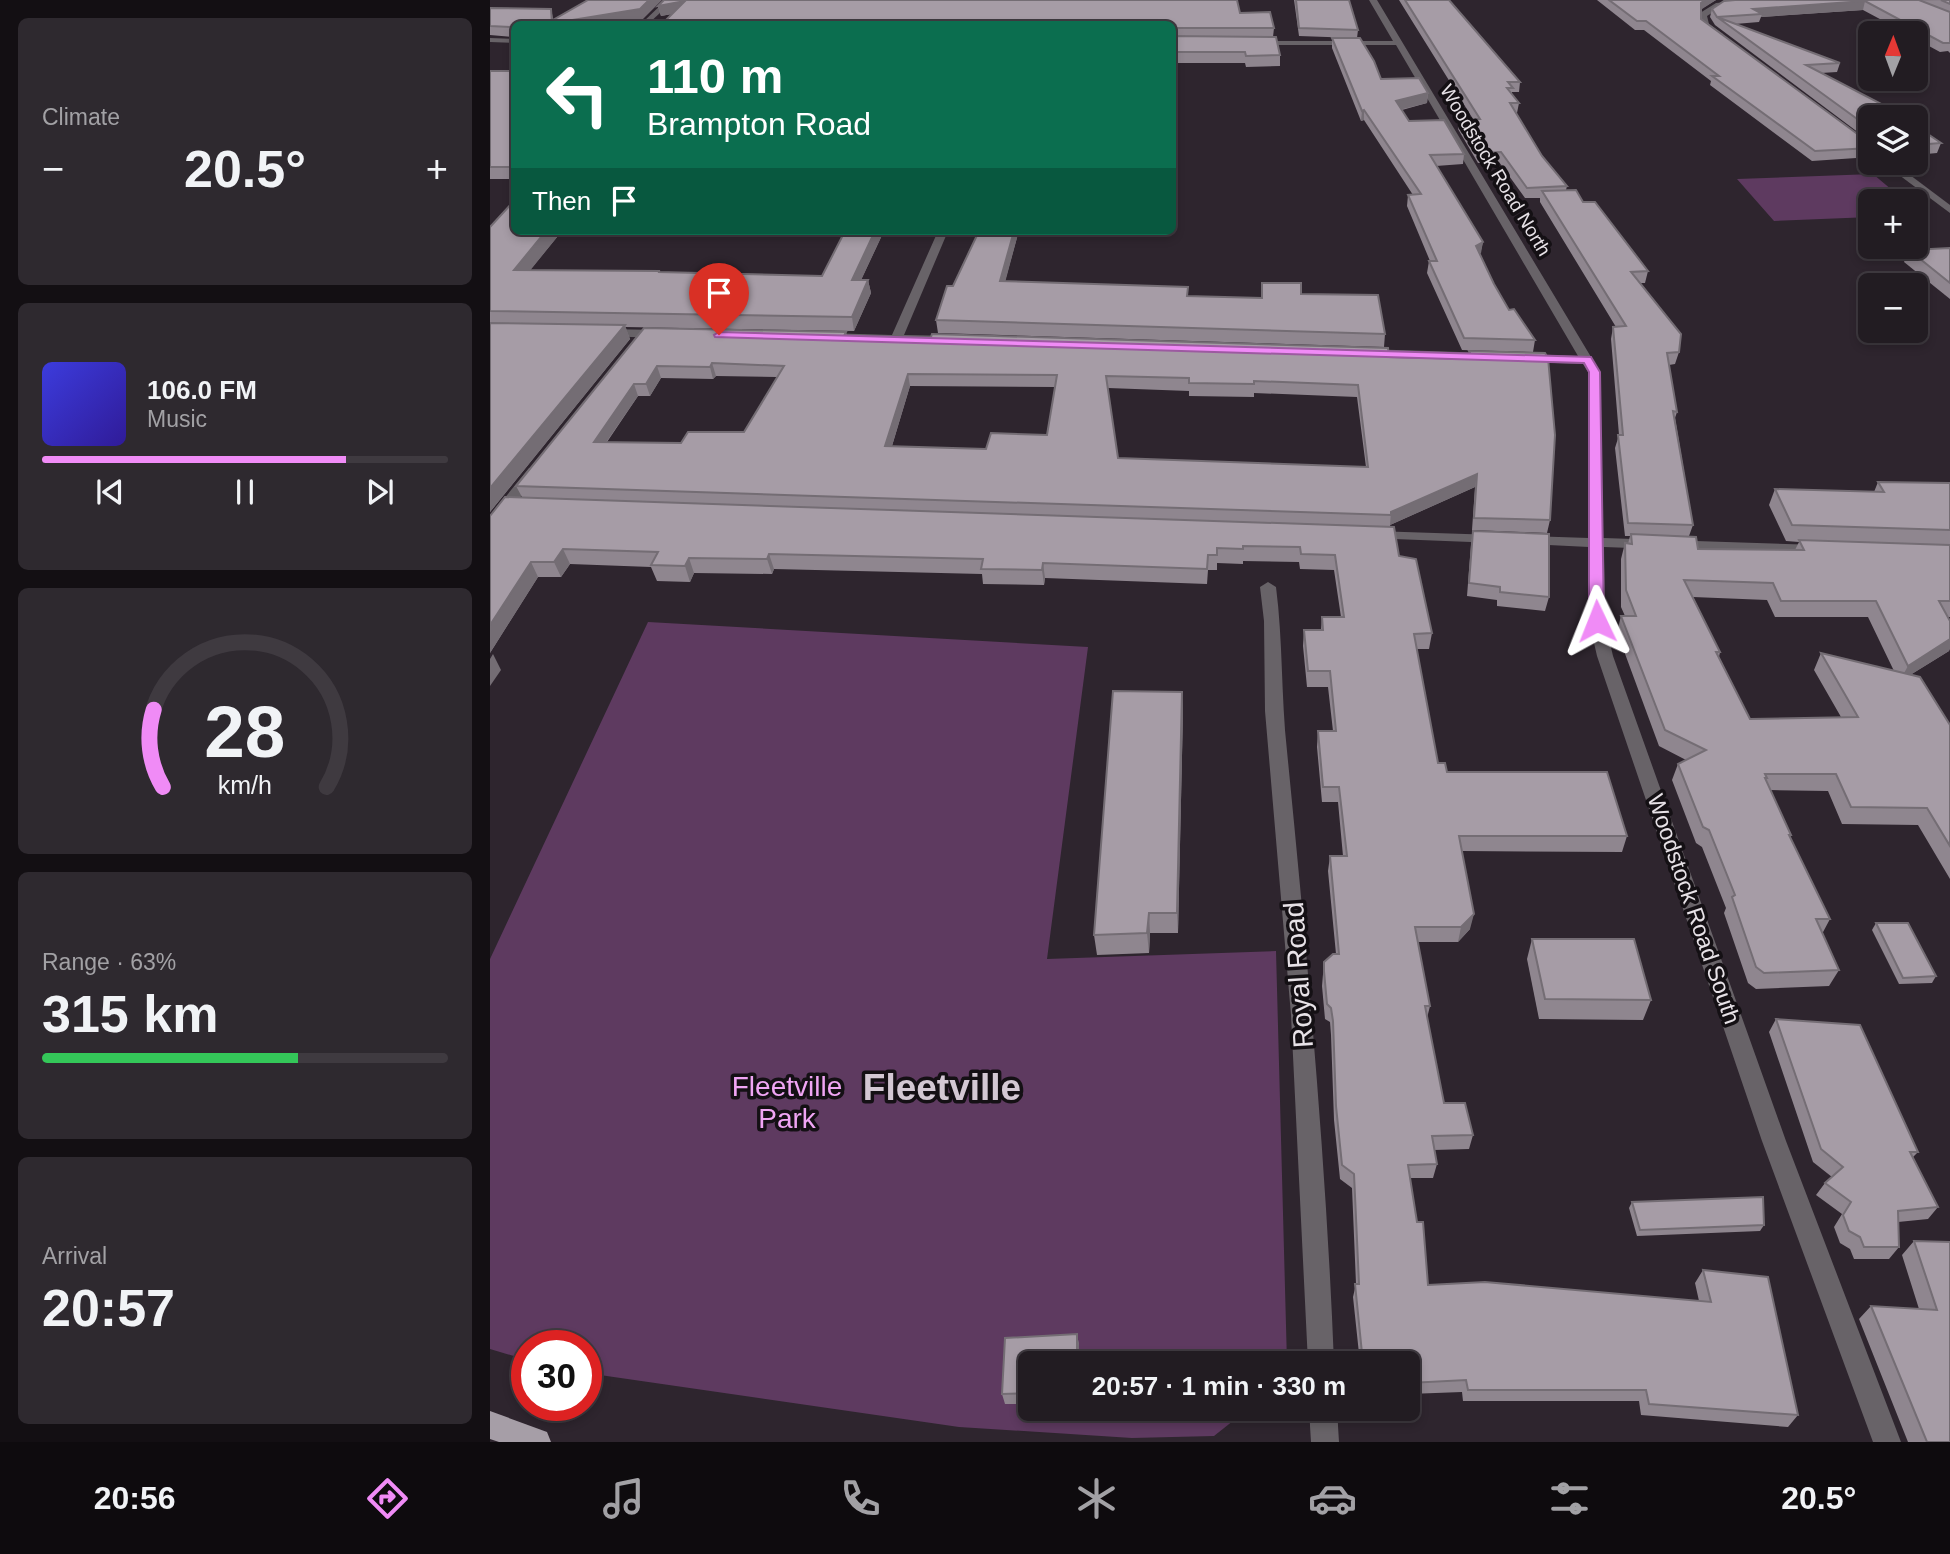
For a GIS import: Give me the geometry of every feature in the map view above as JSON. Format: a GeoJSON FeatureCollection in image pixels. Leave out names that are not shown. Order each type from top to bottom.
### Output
{"type":"FeatureCollection","features":[{"type":"Feature","properties":{"kind":"main road"},"geometry":{"type":"LineString","coordinates":[[490,1424],[537,1442]]}},
{"type":"Feature","properties":{"kind":"street"},"geometry":{"type":"LineString","coordinates":[[647,21],[670,0]]}},
{"type":"Feature","properties":{"kind":"street","name":"Woodstock Road North"},"geometry":{"type":"LineString","coordinates":[[1373,0],[1587,359]]}},
{"type":"Feature","properties":{"kind":"street"},"geometry":{"type":"LineString","coordinates":[[1727,41],[1704,25],[1703,15],[1719,5],[1772,0]]}},
{"type":"Feature","properties":{"kind":"street"},"geometry":{"type":"LineString","coordinates":[[490,40],[511,41]]}},
{"type":"Feature","properties":{"kind":"street"},"geometry":{"type":"LineString","coordinates":[[1239,43],[1399,43]]}},
{"type":"Feature","properties":{"kind":"street"},"geometry":{"type":"LineString","coordinates":[[1904,175],[1950,210]]}},
{"type":"Feature","properties":{"kind":"street"},"geometry":{"type":"LineString","coordinates":[[897,338],[941,235]]}},
{"type":"Feature","properties":{"kind":"street"},"geometry":{"type":"LineString","coordinates":[[587,332],[639,339],[670,334]]}},
{"type":"Feature","properties":{"kind":"street"},"geometry":{"type":"LineString","coordinates":[[817,337],[966,340]]}},
{"type":"Feature","properties":{"kind":"street"},"geometry":{"type":"LineString","coordinates":[[1353,352],[1505,357]]}},
{"type":"Feature","properties":{"kind":"street"},"geometry":{"type":"LineString","coordinates":[[1518,357],[1587,359]]}},
{"type":"Feature","properties":{"kind":"street","name":"Woodstock Road South"},"geometry":{"type":"LineString","coordinates":[[1587,359],[1594,372],[1597,621],[1605,656],[1774,1141],[1886,1442]]}},
{"type":"Feature","properties":{"kind":"street"},"geometry":{"type":"LineString","coordinates":[[490,526],[513,506],[541,463]]}},
{"type":"Feature","properties":{"kind":"street"},"geometry":{"type":"LineString","coordinates":[[1359,534],[1841,550]]}},
{"type":"Feature","properties":{"kind":"street","name":"Royal Road"},"geometry":{"type":"LineString","coordinates":[[1268,587],[1274,711],[1302,1015],[1320,1351]]}},
{"type":"Feature","properties":{"kind":"street"},"geometry":{"type":"LineString","coordinates":[[1324,1421],[1325,1442]]}},
{"type":"Feature","properties":{"kind":"green space"},"geometry":{"type":"Polygon","coordinates":[[[1874,175],[1891,189],[1858,189],[1858,218],[1774,221],[1737,179],[1874,175]]]}},
{"type":"Feature","properties":{"kind":"green space","name":"Fleetville Park"},"geometry":{"type":"Polygon","coordinates":[[[648,622],[1088,647],[1047,959],[1276,951],[1287,1351],[1018,1351],[1018,1421],[1233,1421],[1214,1436],[1132,1438],[959,1427],[602,1375],[602,1330],[511,1330],[511,1355],[490,1349],[490,959],[648,622]]]}},
{"type":"Feature","properties":{"kind":"building"},"geometry":{"type":"Polygon","coordinates":[[[588,0],[649,0],[640,9],[566,21],[553,20],[588,0]]]}},
{"type":"Feature","properties":{"kind":"building"},"geometry":{"type":"Polygon","coordinates":[[[664,0],[1237,0],[1240,13],[1270,12],[1274,28],[1176,28],[1176,21],[665,21],[685,1],[658,6],[664,0]]]}},
{"type":"Feature","properties":{"kind":"building"},"geometry":{"type":"Polygon","coordinates":[[[1296,0],[1349,0],[1358,30],[1299,28],[1296,0]]]}},
{"type":"Feature","properties":{"kind":"building"},"geometry":{"type":"Polygon","coordinates":[[[1405,0],[1449,0],[1520,82],[1508,82],[1513,88],[1507,88],[1519,103],[1510,103],[1542,156],[1567,186],[1527,188],[1501,152],[1479,153],[1459,119],[1480,119],[1405,0]]]}},
{"type":"Feature","properties":{"kind":"building"},"geometry":{"type":"Polygon","coordinates":[[[1609,0],[1705,0],[1701,3],[1701,19],[1858,134],[1858,149],[1815,151],[1712,76],[1719,76],[1646,21],[1637,21],[1609,0]]]}},
{"type":"Feature","properties":{"kind":"building"},"geometry":{"type":"Polygon","coordinates":[[[1919,0],[1950,12],[1950,43],[1943,43],[1928,35],[1928,21],[1902,21],[1865,1],[1753,9],[1762,14],[1717,17],[1712,9],[1724,1],[1919,0]]]}},
{"type":"Feature","properties":{"kind":"building"},"geometry":{"type":"Polygon","coordinates":[[[490,8],[551,9],[552,21],[511,21],[511,27],[490,26],[490,8]]]}},
{"type":"Feature","properties":{"kind":"building"},"geometry":{"type":"Polygon","coordinates":[[[1717,17],[1840,63],[1806,65],[1883,105],[1858,105],[1858,120],[1717,17]]]}},
{"type":"Feature","properties":{"kind":"building"},"geometry":{"type":"Polygon","coordinates":[[[1176,36],[1276,37],[1280,55],[1246,56],[1245,52],[1176,52],[1176,36]]]}},
{"type":"Feature","properties":{"kind":"building"},"geometry":{"type":"Polygon","coordinates":[[[1332,38],[1360,38],[1381,79],[1419,78],[1428,93],[1396,101],[1409,121],[1444,120],[1464,154],[1430,155],[1483,242],[1476,246],[1494,284],[1509,310],[1514,309],[1535,340],[1464,338],[1429,261],[1437,261],[1408,195],[1421,194],[1364,110],[1362,111],[1332,38]]]}},
{"type":"Feature","properties":{"kind":"building"},"geometry":{"type":"Polygon","coordinates":[[[490,71],[511,71],[511,167],[490,167],[490,71]]]}},
{"type":"Feature","properties":{"kind":"building"},"geometry":{"type":"Polygon","coordinates":[[[1928,134],[1941,143],[1928,144],[1928,134]]]}},
{"type":"Feature","properties":{"kind":"building"},"geometry":{"type":"Polygon","coordinates":[[[1576,190],[1583,202],[1595,202],[1648,271],[1631,272],[1681,334],[1679,352],[1667,353],[1677,412],[1673,411],[1693,525],[1628,523],[1618,435],[1623,435],[1613,327],[1626,326],[1542,191],[1576,190]]]}},
{"type":"Feature","properties":{"kind":"building"},"geometry":{"type":"Polygon","coordinates":[[[511,204],[511,235],[543,235],[514,270],[822,276],[843,235],[873,235],[852,280],[868,280],[852,317],[490,311],[490,227],[511,204]]]}},
{"type":"Feature","properties":{"kind":"building"},"geometry":{"type":"Polygon","coordinates":[[[977,235],[1013,235],[1000,281],[1188,287],[1187,296],[1262,298],[1262,283],[1301,283],[1301,294],[1378,295],[1385,334],[936,320],[947,286],[953,286],[977,235]]]}},
{"type":"Feature","properties":{"kind":"building"},"geometry":{"type":"Polygon","coordinates":[[[1950,248],[1950,283],[1920,259],[1928,259],[1928,249],[1950,248]]]}},
{"type":"Feature","properties":{"kind":"building"},"geometry":{"type":"Polygon","coordinates":[[[490,323],[625,325],[490,488],[490,323]]]}},
{"type":"Feature","properties":{"kind":"building"},"geometry":{"type":"Polygon","coordinates":[[[644,328],[846,332],[843,338],[930,340],[932,334],[1388,348],[1389,357],[1473,359],[1469,351],[1545,353],[1548,358],[1555,435],[1550,520],[1474,518],[1477,474],[1391,512],[1391,515],[516,486],[644,328]],[[712,363],[710,367],[657,366],[646,384],[634,384],[594,442],[681,443],[688,432],[744,432],[784,366],[712,363]],[[908,374],[885,446],[986,449],[991,433],[1047,435],[1057,375],[908,374]],[[1106,376],[1118,458],[1368,467],[1358,385],[1254,381],[1254,384],[1189,383],[1189,378],[1106,376]]]}},
{"type":"Feature","properties":{"kind":"building"},"geometry":{"type":"Polygon","coordinates":[[[1878,482],[1950,483],[1950,530],[1792,525],[1775,489],[1884,492],[1878,482]]]}},
{"type":"Feature","properties":{"kind":"building"},"geometry":{"type":"Polygon","coordinates":[[[505,497],[1394,527],[1399,556],[1416,559],[1432,633],[1414,634],[1438,763],[1445,763],[1447,772],[1607,772],[1627,836],[1459,836],[1474,914],[1461,927],[1415,927],[1430,1006],[1425,1006],[1444,1103],[1465,1103],[1473,1135],[1432,1136],[1437,1164],[1408,1165],[1417,1222],[1423,1222],[1428,1285],[1485,1282],[1711,1302],[1703,1270],[1768,1277],[1798,1415],[1649,1404],[1646,1390],[1468,1390],[1466,1380],[1420,1382],[1420,1351],[1362,1351],[1355,1284],[1359,1284],[1354,1174],[1342,1165],[1336,1106],[1333,1021],[1331,1008],[1327,1004],[1324,971],[1324,962],[1333,954],[1339,954],[1330,856],[1347,856],[1339,787],[1323,787],[1318,731],[1336,731],[1330,671],[1308,671],[1304,630],[1323,630],[1322,617],[1344,617],[1335,555],[1301,554],[1300,547],[1243,546],[1243,549],[1217,548],[1217,555],[1208,555],[1207,569],[1043,563],[1042,570],[981,569],[983,559],[769,554],[767,559],[689,558],[685,566],[651,565],[658,552],[563,549],[554,562],[531,562],[490,625],[490,516],[505,497]]]}},
{"type":"Feature","properties":{"kind":"building"},"geometry":{"type":"Polygon","coordinates":[[[1473,531],[1549,534],[1549,597],[1500,592],[1500,587],[1469,583],[1473,531]]]}},
{"type":"Feature","properties":{"kind":"building"},"geometry":{"type":"Polygon","coordinates":[[[1631,534],[1696,537],[1698,549],[1804,550],[1799,540],[1950,545],[1950,601],[1939,601],[1950,621],[1950,639],[1908,666],[1876,601],[1781,601],[1773,583],[1684,580],[1750,719],[1858,717],[1821,653],[1920,677],[1950,725],[1950,846],[1927,808],[1851,807],[1836,774],[1765,774],[1789,835],[1830,919],[1816,919],[1839,970],[1764,973],[1756,967],[1732,897],[1735,895],[1709,830],[1703,827],[1678,764],[1706,750],[1665,730],[1621,616],[1636,616],[1626,590],[1625,543],[1632,544],[1631,534]]]}},
{"type":"Feature","properties":{"kind":"building"},"geometry":{"type":"Polygon","coordinates":[[[1113,691],[1182,692],[1177,913],[1149,913],[1147,933],[1094,935],[1113,691]]]}},
{"type":"Feature","properties":{"kind":"building"},"geometry":{"type":"Polygon","coordinates":[[[1876,923],[1908,923],[1936,976],[1903,978],[1876,923]]]}},
{"type":"Feature","properties":{"kind":"building"},"geometry":{"type":"Polygon","coordinates":[[[1532,939],[1634,939],[1651,1000],[1545,999],[1532,939]]]}},
{"type":"Feature","properties":{"kind":"building"},"geometry":{"type":"Polygon","coordinates":[[[1776,1019],[1860,1025],[1918,1152],[1910,1152],[1938,1207],[1898,1211],[1899,1247],[1864,1247],[1860,1237],[1849,1231],[1843,1215],[1851,1202],[1825,1183],[1843,1167],[1821,1149],[1776,1019]]]}},
{"type":"Feature","properties":{"kind":"building"},"geometry":{"type":"Polygon","coordinates":[[[1763,1197],[1764,1225],[1640,1230],[1632,1202],[1763,1197]]]}},
{"type":"Feature","properties":{"kind":"building"},"geometry":{"type":"Polygon","coordinates":[[[1914,1241],[1950,1242],[1950,1442],[1927,1442],[1871,1306],[1937,1310],[1914,1241]]]}},
{"type":"Feature","properties":{"kind":"building"},"geometry":{"type":"Polygon","coordinates":[[[1077,1334],[1077,1351],[1018,1351],[1018,1393],[1002,1394],[1005,1338],[1077,1334]]]}},
{"type":"Feature","properties":{"kind":"district","name":"Fleetville"},"geometry":{"type":"Point","coordinates":[942,1087]}},
{"type":"Feature","properties":{"kind":"route"},"geometry":{"type":"LineString","coordinates":[[719,335],[1587,359],[1594,372],[1597,621]]}}]}
